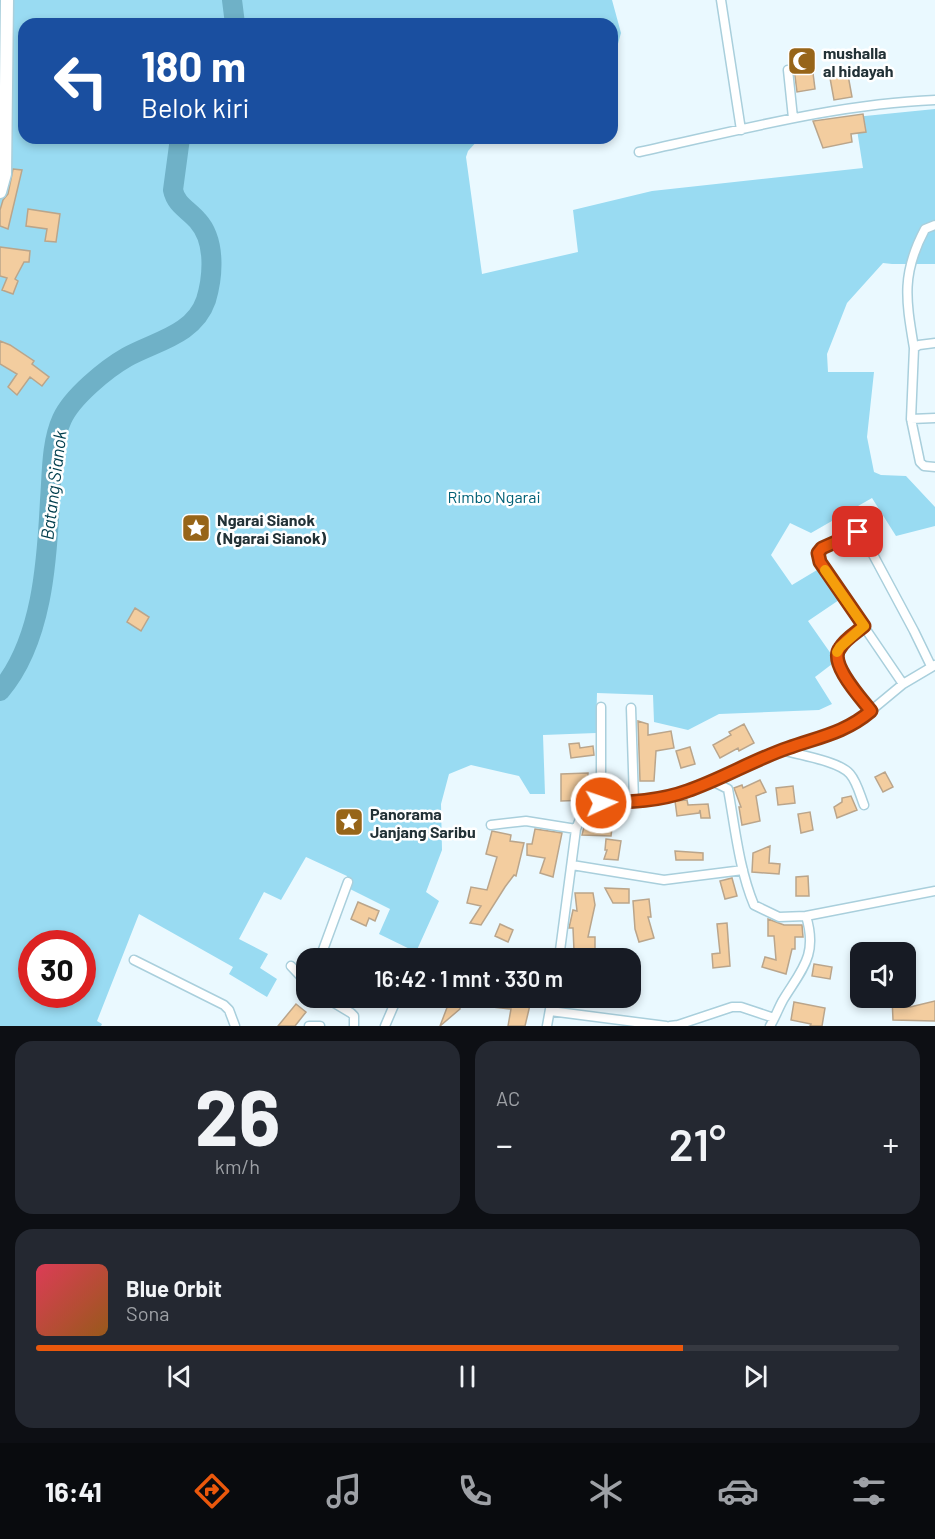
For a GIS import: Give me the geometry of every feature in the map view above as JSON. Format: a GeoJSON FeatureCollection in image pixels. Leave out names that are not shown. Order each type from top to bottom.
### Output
{"type":"FeatureCollection","features":[{"type":"Feature","properties":{"kind":"main road"},"geometry":{"type":"LineString","coordinates":[[0,192],[5,174],[7,0]]}},
{"type":"Feature","properties":{"kind":"street"},"geometry":{"type":"LineString","coordinates":[[721,0],[741,130]]}},
{"type":"Feature","properties":{"kind":"street"},"geometry":{"type":"LineString","coordinates":[[788,70],[794,118]]}},
{"type":"Feature","properties":{"kind":"street"},"geometry":{"type":"LineString","coordinates":[[639,152],[794,118],[896,102],[935,100]]}},
{"type":"Feature","properties":{"kind":"street"},"geometry":{"type":"LineString","coordinates":[[935,225],[925,229],[915,248],[907,280],[907,302],[914,348],[911,419],[920,462],[924,466],[935,467]]}},
{"type":"Feature","properties":{"kind":"street"},"geometry":{"type":"LineString","coordinates":[[914,348],[919,345],[935,344]]}},
{"type":"Feature","properties":{"kind":"street"},"geometry":{"type":"LineString","coordinates":[[911,419],[935,418]]}},
{"type":"Feature","properties":{"kind":"street"},"geometry":{"type":"LineString","coordinates":[[560,948],[576,829],[582,814],[601,803],[661,798],[677,794],[726,776],[781,750],[839,732],[852,726],[903,684],[933,665],[865,537],[858,532],[822,548],[818,556],[903,684]]}},
{"type":"Feature","properties":{"kind":"street"},"geometry":{"type":"LineString","coordinates":[[864,626],[840,647],[836,656],[838,666],[871,711]]}},
{"type":"Feature","properties":{"kind":"street"},"geometry":{"type":"LineString","coordinates":[[601,706],[601,803]]}},
{"type":"Feature","properties":{"kind":"street"},"geometry":{"type":"LineString","coordinates":[[631,708],[634,801]]}},
{"type":"Feature","properties":{"kind":"street"},"geometry":{"type":"LineString","coordinates":[[781,750],[835,765],[847,771],[852,776],[864,805]]}},
{"type":"Feature","properties":{"kind":"street"},"geometry":{"type":"LineString","coordinates":[[726,776],[743,870],[748,892],[754,905],[779,917],[806,916],[935,891]]}},
{"type":"Feature","properties":{"kind":"street"},"geometry":{"type":"LineString","coordinates":[[712,781],[728,789]]}},
{"type":"Feature","properties":{"kind":"street"},"geometry":{"type":"LineString","coordinates":[[491,825],[525,821],[576,829]]}},
{"type":"Feature","properties":{"kind":"street"},"geometry":{"type":"LineString","coordinates":[[572,865],[664,880],[743,870]]}},
{"type":"Feature","properties":{"kind":"street"},"geometry":{"type":"LineString","coordinates":[[324,948],[348,882]]}},
{"type":"Feature","properties":{"kind":"street"},"geometry":{"type":"LineString","coordinates":[[550,1011],[678,1026],[732,1007],[741,1007],[772,1022],[806,965],[811,933],[806,916]]}},
{"type":"Feature","properties":{"kind":"street"},"geometry":{"type":"LineString","coordinates":[[134,960],[224,1005],[229,1010],[235,1026]]}},
{"type":"Feature","properties":{"kind":"street"},"geometry":{"type":"LineString","coordinates":[[291,966],[296,971]]}},
{"type":"Feature","properties":{"kind":"street"},"geometry":{"type":"LineString","coordinates":[[344,1008],[354,1016],[354,1026]]}},
{"type":"Feature","properties":{"kind":"street"},"geometry":{"type":"LineString","coordinates":[[384,1026],[392,1008]]}},
{"type":"Feature","properties":{"kind":"street"},"geometry":{"type":"LineString","coordinates":[[547,1026],[550,1008]]}},
{"type":"Feature","properties":{"kind":"street"},"geometry":{"type":"LineString","coordinates":[[309,1026],[320,1026]]}},
{"type":"Feature","properties":{"kind":"green space","name":"Rimbo Ngarai"},"geometry":{"type":"Polygon","coordinates":[[[0,0],[612,0],[617,18],[18,18],[18,144],[474,144],[466,157],[482,274],[578,252],[573,210],[652,191],[863,168],[855,117],[935,109],[935,264],[883,263],[847,303],[827,354],[828,372],[874,372],[867,437],[874,472],[881,475],[906,476],[935,507],[935,526],[896,536],[872,498],[811,533],[790,523],[771,555],[792,585],[817,570],[839,600],[808,621],[836,661],[815,677],[832,704],[819,710],[719,714],[688,730],[654,722],[653,695],[597,693],[596,733],[543,735],[545,794],[530,794],[519,776],[471,765],[449,774],[441,804],[442,850],[426,892],[439,901],[418,948],[408,948],[379,934],[390,909],[344,886],[347,876],[306,857],[281,900],[264,892],[239,939],[268,954],[260,968],[277,979],[267,997],[229,974],[233,967],[139,914],[97,1021],[102,1024],[101,1026],[0,1026],[0,0]]]}},
{"type":"Feature","properties":{"kind":"green space","name":"Rimbo Ngarai"},"geometry":{"type":"Polygon","coordinates":[[[618,22],[621,33],[618,44],[618,22]]]}},
{"type":"Feature","properties":{"kind":"building"},"geometry":{"type":"Polygon","coordinates":[[[797,53],[809,55],[805,74],[813,73],[815,89],[797,92],[794,68],[797,53]]]}},
{"type":"Feature","properties":{"kind":"building"},"geometry":{"type":"Polygon","coordinates":[[[848,75],[852,97],[834,100],[830,78],[848,75]]]}},
{"type":"Feature","properties":{"kind":"building"},"geometry":{"type":"Polygon","coordinates":[[[863,114],[866,132],[851,134],[852,142],[823,148],[813,121],[863,114]]]}},
{"type":"Feature","properties":{"kind":"building"},"geometry":{"type":"Polygon","coordinates":[[[13,169],[22,170],[8,229],[0,226],[0,210],[8,194],[13,169]]]}},
{"type":"Feature","properties":{"kind":"building"},"geometry":{"type":"Polygon","coordinates":[[[28,209],[60,214],[56,242],[45,241],[47,229],[26,226],[28,209]]]}},
{"type":"Feature","properties":{"kind":"building"},"geometry":{"type":"Polygon","coordinates":[[[0,247],[30,251],[29,262],[24,262],[15,279],[18,281],[13,294],[2,290],[7,278],[0,276],[0,247]]]}},
{"type":"Feature","properties":{"kind":"building"},"geometry":{"type":"Polygon","coordinates":[[[0,341],[34,361],[32,364],[49,377],[42,386],[30,377],[17,395],[8,387],[17,374],[0,364],[0,341]]]}},
{"type":"Feature","properties":{"kind":"building"},"geometry":{"type":"Polygon","coordinates":[[[135,608],[149,617],[141,631],[127,622],[135,608]]]}},
{"type":"Feature","properties":{"kind":"building"},"geometry":{"type":"Polygon","coordinates":[[[638,721],[648,724],[648,735],[671,731],[674,748],[656,751],[654,781],[640,781],[638,721]]]}},
{"type":"Feature","properties":{"kind":"building"},"geometry":{"type":"Polygon","coordinates":[[[744,724],[754,743],[739,751],[738,748],[720,758],[713,745],[731,735],[729,732],[744,724]]]}},
{"type":"Feature","properties":{"kind":"building"},"geometry":{"type":"Polygon","coordinates":[[[579,743],[580,748],[593,746],[594,755],[571,758],[569,744],[579,743]]]}},
{"type":"Feature","properties":{"kind":"building"},"geometry":{"type":"Polygon","coordinates":[[[690,747],[695,764],[681,768],[676,751],[690,747]]]}},
{"type":"Feature","properties":{"kind":"building"},"geometry":{"type":"Polygon","coordinates":[[[885,772],[893,787],[883,792],[875,777],[885,772]]]}},
{"type":"Feature","properties":{"kind":"building"},"geometry":{"type":"Polygon","coordinates":[[[588,773],[588,800],[561,801],[561,774],[588,773]]]}},
{"type":"Feature","properties":{"kind":"building"},"geometry":{"type":"Polygon","coordinates":[[[760,780],[766,792],[756,796],[760,821],[742,825],[739,807],[741,807],[734,788],[742,785],[743,788],[760,780]]]}},
{"type":"Feature","properties":{"kind":"building"},"geometry":{"type":"Polygon","coordinates":[[[793,786],[795,803],[778,805],[776,788],[793,786]]]}},
{"type":"Feature","properties":{"kind":"building"},"geometry":{"type":"Polygon","coordinates":[[[851,796],[857,810],[837,818],[834,807],[842,802],[842,798],[851,796]]]}},
{"type":"Feature","properties":{"kind":"building"},"geometry":{"type":"Polygon","coordinates":[[[687,800],[688,805],[708,804],[710,818],[701,818],[700,810],[699,813],[677,816],[675,801],[687,800]]]}},
{"type":"Feature","properties":{"kind":"building"},"geometry":{"type":"Polygon","coordinates":[[[810,812],[813,830],[801,833],[798,814],[810,812]]]}},
{"type":"Feature","properties":{"kind":"building"},"geometry":{"type":"Polygon","coordinates":[[[584,827],[612,828],[611,836],[582,835],[584,827]]]}},
{"type":"Feature","properties":{"kind":"building"},"geometry":{"type":"Polygon","coordinates":[[[535,829],[562,833],[553,877],[540,873],[545,858],[527,855],[527,844],[532,844],[535,829]]]}},
{"type":"Feature","properties":{"kind":"building"},"geometry":{"type":"Polygon","coordinates":[[[492,831],[511,835],[510,841],[524,843],[516,876],[514,875],[505,887],[481,925],[470,923],[481,906],[467,903],[471,887],[487,890],[497,857],[486,854],[492,831]]]}},
{"type":"Feature","properties":{"kind":"building"},"geometry":{"type":"Polygon","coordinates":[[[606,839],[621,841],[618,860],[604,859],[607,850],[605,850],[606,839]]]}},
{"type":"Feature","properties":{"kind":"building"},"geometry":{"type":"Polygon","coordinates":[[[770,846],[769,863],[780,864],[779,874],[752,872],[753,853],[770,846]]]}},
{"type":"Feature","properties":{"kind":"building"},"geometry":{"type":"Polygon","coordinates":[[[675,851],[703,853],[703,860],[676,860],[675,851]]]}},
{"type":"Feature","properties":{"kind":"building"},"geometry":{"type":"Polygon","coordinates":[[[808,876],[809,896],[796,896],[796,877],[808,876]]]}},
{"type":"Feature","properties":{"kind":"building"},"geometry":{"type":"Polygon","coordinates":[[[732,878],[737,896],[725,899],[720,881],[732,878]]]}},
{"type":"Feature","properties":{"kind":"building"},"geometry":{"type":"Polygon","coordinates":[[[605,888],[629,889],[629,903],[613,903],[605,888]]]}},
{"type":"Feature","properties":{"kind":"building"},"geometry":{"type":"Polygon","coordinates":[[[575,893],[593,893],[595,905],[588,937],[595,937],[595,948],[574,948],[573,928],[569,928],[573,910],[577,911],[575,893]]]}},
{"type":"Feature","properties":{"kind":"building"},"geometry":{"type":"Polygon","coordinates":[[[649,899],[651,917],[648,917],[654,938],[639,942],[635,929],[633,901],[649,899]]]}},
{"type":"Feature","properties":{"kind":"building"},"geometry":{"type":"Polygon","coordinates":[[[358,902],[379,911],[375,921],[369,918],[366,926],[351,919],[358,902]]]}},
{"type":"Feature","properties":{"kind":"building"},"geometry":{"type":"Polygon","coordinates":[[[768,919],[784,925],[802,925],[803,937],[795,937],[795,949],[792,949],[786,974],[762,967],[765,957],[776,960],[774,936],[768,936],[768,919]]]}},
{"type":"Feature","properties":{"kind":"building"},"geometry":{"type":"Polygon","coordinates":[[[727,923],[730,966],[713,968],[712,954],[720,953],[717,924],[727,923]]]}},
{"type":"Feature","properties":{"kind":"building"},"geometry":{"type":"Polygon","coordinates":[[[500,924],[513,930],[508,942],[495,936],[500,924]]]}},
{"type":"Feature","properties":{"kind":"building"},"geometry":{"type":"Polygon","coordinates":[[[814,964],[832,967],[830,979],[812,976],[814,964]]]}},
{"type":"Feature","properties":{"kind":"building"},"geometry":{"type":"Polygon","coordinates":[[[935,1001],[935,1021],[893,1020],[892,1008],[916,1008],[916,1006],[935,1001]]]}},
{"type":"Feature","properties":{"kind":"building"},"geometry":{"type":"Polygon","coordinates":[[[794,1002],[825,1008],[822,1026],[810,1026],[811,1024],[791,1020],[794,1002]]]}},
{"type":"Feature","properties":{"kind":"building"},"geometry":{"type":"Polygon","coordinates":[[[296,1004],[296,1008],[301,1008],[306,1012],[295,1026],[278,1026],[296,1004]]]}},
{"type":"Feature","properties":{"kind":"building"},"geometry":{"type":"Polygon","coordinates":[[[447,1008],[460,1008],[460,1009],[440,1026],[447,1008]]]}},
{"type":"Feature","properties":{"kind":"building"},"geometry":{"type":"Polygon","coordinates":[[[502,1008],[529,1008],[525,1026],[508,1026],[511,1009],[502,1008]]]}},
{"type":"Feature","properties":{"kind":"waterway","name":"Batang Sianok"},"geometry":{"type":"LineString","coordinates":[[232,0],[234,18]]}},
{"type":"Feature","properties":{"kind":"waterway","name":"Batang Sianok"},"geometry":{"type":"LineString","coordinates":[[0,691],[14,671],[25,649],[40,600],[47,549],[54,449],[62,419],[73,402],[100,376],[127,357],[183,329],[193,321],[206,300],[211,270],[208,239],[204,229],[177,200],[173,190],[179,144]]}},
{"type":"Feature","properties":{"kind":"slow traffic"},"geometry":{"type":"LineString","coordinates":[[825,570],[864,626],[837,652]]}},
{"type":"Feature","properties":{"kind":"place","name":"mushalla al hidayah"},"geometry":{"type":"Point","coordinates":[802,61]}},
{"type":"Feature","properties":{"kind":"place","name":"Ngarai Sianok (Ngarai Sianok)"},"geometry":{"type":"Point","coordinates":[196,528]}},
{"type":"Feature","properties":{"kind":"place","name":"Panorama Janjang Saribu"},"geometry":{"type":"Point","coordinates":[349,822]}},
{"type":"Feature","properties":{"kind":"route"},"geometry":{"type":"LineString","coordinates":[[601,803],[661,798],[686,792],[786,748],[839,732],[852,726],[871,711],[838,666],[836,656],[840,647],[864,626],[818,556],[822,548],[858,532]]}}]}
